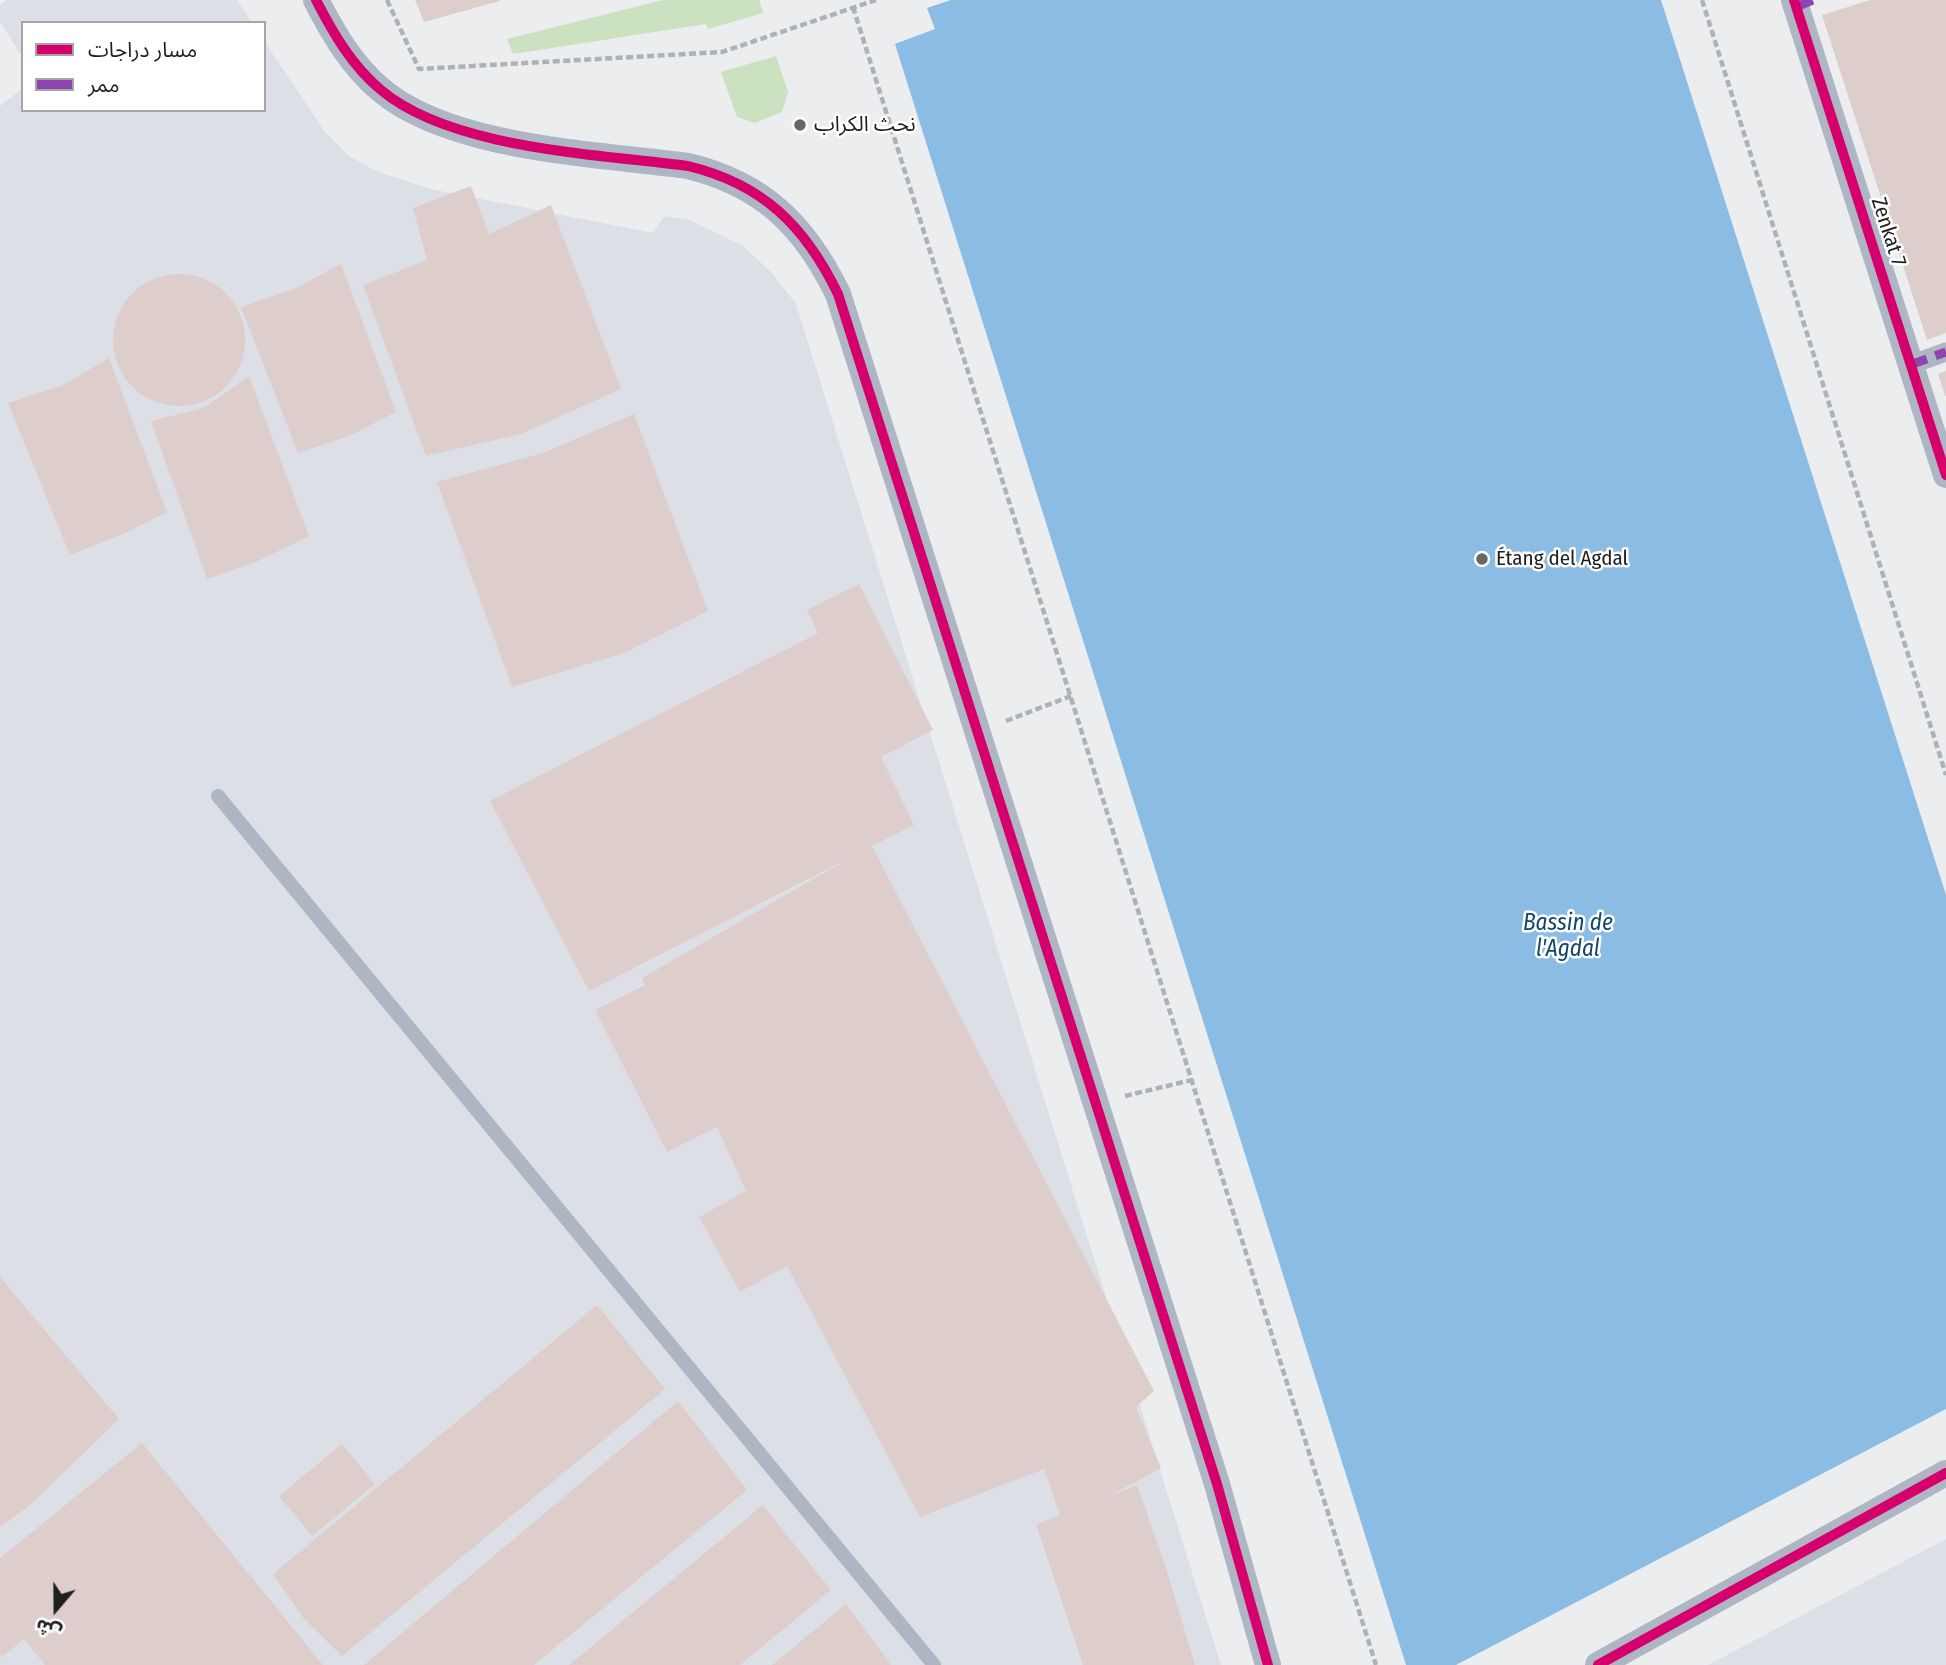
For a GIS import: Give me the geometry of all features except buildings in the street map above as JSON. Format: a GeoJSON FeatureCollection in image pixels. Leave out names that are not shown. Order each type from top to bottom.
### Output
{"type":"FeatureCollection","features":[{"type":"Feature","properties":{"kind":"street"},"geometry":{"type":"LineString","coordinates":[[316,0],[335,37],[358,67],[381,90],[413,112],[446,126],[491,139],[688,166],[720,174],[750,188],[779,210],[803,235],[824,265],[838,294],[979,731],[1217,1484],[1268,1665]]}},
{"type":"Feature","properties":{"kind":"street","name":"Zenkat 7"},"geometry":{"type":"LineString","coordinates":[[1801,2],[1910,365],[1946,475]]}},
{"type":"Feature","properties":{"kind":"street"},"geometry":{"type":"LineString","coordinates":[[1910,365],[1946,352]]}},
{"type":"Feature","properties":{"kind":"street"},"geometry":{"type":"LineString","coordinates":[[1598,1665],[1946,1473]]}},
{"type":"Feature","properties":{"kind":"lane"},"geometry":{"type":"LineString","coordinates":[[218,796],[934,1665]]}},
{"type":"Feature","properties":{"kind":"path"},"geometry":{"type":"LineString","coordinates":[[387,0],[419,69],[722,52],[876,0]]}},
{"type":"Feature","properties":{"kind":"path"},"geometry":{"type":"LineString","coordinates":[[1702,0],[1946,775]]}},
{"type":"Feature","properties":{"kind":"path"},"geometry":{"type":"LineString","coordinates":[[853,8],[1376,1665]]}},
{"type":"Feature","properties":{"kind":"path"},"geometry":{"type":"LineString","coordinates":[[979,731],[1071,696]]}},
{"type":"Feature","properties":{"kind":"path"},"geometry":{"type":"LineString","coordinates":[[1096,1103],[1192,1080]]}},
{"type":"Feature","properties":{"kind":"shaded area"},"geometry":{"type":"Polygon","coordinates":[[[7,0],[237,0],[251,21],[21,21],[21,55],[0,22],[0,5],[7,0]]]}},
{"type":"Feature","properties":{"kind":"shaded area"},"geometry":{"type":"Polygon","coordinates":[[[266,44],[325,132],[349,156],[378,172],[431,189],[653,233],[664,216],[690,220],[743,246],[771,272],[796,304],[1221,1665],[0,1665],[0,106],[21,90],[21,112],[266,112],[266,44]]]}},
{"type":"Feature","properties":{"kind":"shaded area"},"geometry":{"type":"Polygon","coordinates":[[[1946,1539],[1946,1665],[1708,1665],[1946,1539]]]}},
{"type":"Feature","properties":{"kind":"green space"},"geometry":{"type":"Polygon","coordinates":[[[663,0],[759,0],[763,13],[708,29],[706,24],[513,54],[507,39],[663,0]]]}},
{"type":"Feature","properties":{"kind":"green space"},"geometry":{"type":"Polygon","coordinates":[[[776,56],[788,92],[782,112],[755,123],[737,117],[721,72],[776,56]]]}},
{"type":"Feature","properties":{"kind":"water","name":"Bassin de l'Agdal"},"geometry":{"type":"Polygon","coordinates":[[[951,0],[1661,0],[1946,895],[1946,1409],[1456,1665],[1406,1665],[895,44],[935,29],[927,8],[951,0]]]}},
{"type":"Feature","properties":{"kind":"marked path"},"geometry":{"type":"LineString","coordinates":[[1796,7],[1813,0]]}},
{"type":"Feature","properties":{"kind":"marked path"},"geometry":{"type":"LineString","coordinates":[[1910,365],[1946,352]]}},
{"type":"Feature","properties":{"kind":"cycle path"},"geometry":{"type":"LineString","coordinates":[[316,0],[352,60],[381,90],[411,110],[446,125],[527,146],[688,166],[715,174],[760,196],[779,211],[796,228],[825,270],[838,294],[1217,1484],[1268,1665]]}},
{"type":"Feature","properties":{"kind":"cycle path"},"geometry":{"type":"LineString","coordinates":[[1794,0],[1946,475]]}},
{"type":"Feature","properties":{"kind":"cycle path"},"geometry":{"type":"LineString","coordinates":[[1598,1665],[1946,1473]]}},
{"type":"Feature","properties":{"kind":"place","name":"نحث الكراب"},"geometry":{"type":"Point","coordinates":[800,125]}},
{"type":"Feature","properties":{"kind":"place","name":"Étang del Agdal"},"geometry":{"type":"Point","coordinates":[1482,559]}}]}
